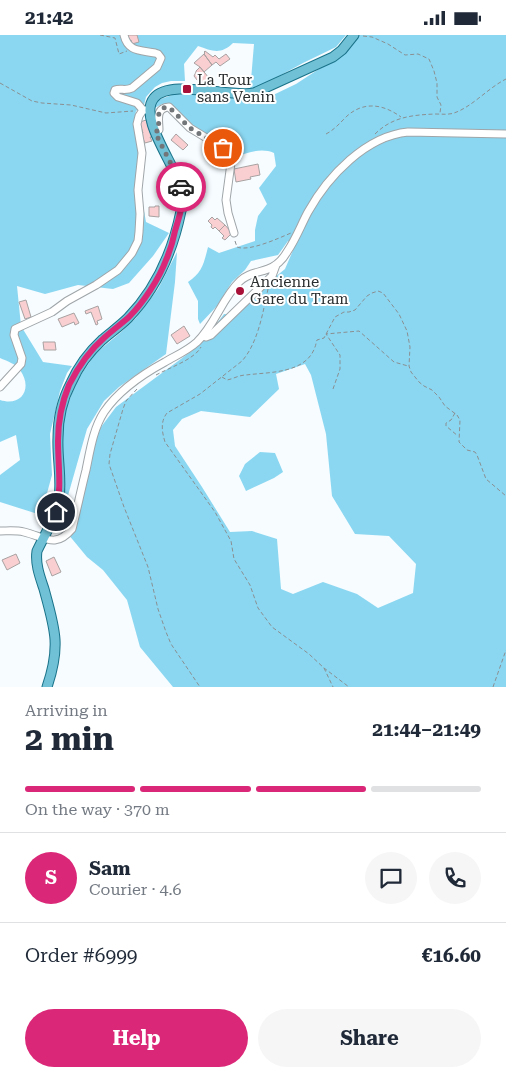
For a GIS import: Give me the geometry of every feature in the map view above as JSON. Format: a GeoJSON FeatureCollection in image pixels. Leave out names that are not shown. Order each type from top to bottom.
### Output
{"type":"FeatureCollection","features":[{"type":"Feature","properties":{"kind":"main road"},"geometry":{"type":"LineString","coordinates":[[47,687],[54,663],[56,643],[53,622],[37,562],[38,551],[59,501],[58,428],[63,404],[79,368],[107,335],[128,317],[144,297],[166,260],[183,199],[177,176],[146,110],[154,97],[166,90],[180,89],[246,95],[254,93],[333,57],[342,50],[354,35]]}},
{"type":"Feature","properties":{"kind":"street"},"geometry":{"type":"LineString","coordinates":[[0,387],[22,364],[14,335],[15,329],[52,312],[118,270],[132,253],[138,241],[140,214],[138,190],[142,153],[137,124],[139,115],[146,110],[136,103],[118,97],[114,93],[118,89],[132,88],[157,67],[161,59],[158,54],[132,49],[125,41],[124,35]]}},
{"type":"Feature","properties":{"kind":"street"},"geometry":{"type":"LineString","coordinates":[[155,132],[159,130],[158,119],[161,110],[169,107],[190,128],[223,148],[232,163],[226,200],[234,233]]}},
{"type":"Feature","properties":{"kind":"street"},"geometry":{"type":"LineString","coordinates":[[0,531],[13,530],[49,541],[55,541],[65,536],[72,529],[95,431],[102,415],[113,399],[144,375],[196,343],[203,336],[239,282],[250,274],[276,265],[287,252],[325,186],[343,165],[361,151],[387,136],[398,133],[506,134]]}},
{"type":"Feature","properties":{"kind":"street"},"geometry":{"type":"LineString","coordinates":[[203,336],[211,335],[270,278],[276,265]]}},
{"type":"Feature","properties":{"kind":"path"},"geometry":{"type":"LineString","coordinates":[[100,35],[115,38],[119,54],[129,51]]}},
{"type":"Feature","properties":{"kind":"path"},"geometry":{"type":"LineString","coordinates":[[359,35],[372,37],[388,44],[405,55],[418,54],[429,59],[437,83],[437,97],[441,105],[440,114]]}},
{"type":"Feature","properties":{"kind":"path"},"geometry":{"type":"LineString","coordinates":[[371,140],[385,125],[402,117],[448,114],[462,109],[506,79]]}},
{"type":"Feature","properties":{"kind":"path"},"geometry":{"type":"LineString","coordinates":[[0,83],[32,101],[42,103],[71,105],[106,113],[146,110]]}},
{"type":"Feature","properties":{"kind":"path"},"geometry":{"type":"LineString","coordinates":[[326,134],[353,111],[367,106],[380,107],[402,117]]}},
{"type":"Feature","properties":{"kind":"path"},"geometry":{"type":"LineString","coordinates":[[234,233],[237,247],[240,249],[254,247],[300,229]]}},
{"type":"Feature","properties":{"kind":"path"},"geometry":{"type":"LineString","coordinates":[[270,278],[260,323],[247,355],[200,394],[167,413],[164,416],[162,430],[165,442],[215,512],[231,541],[234,559],[250,585],[258,608],[263,615],[272,627],[349,687]]}},
{"type":"Feature","properties":{"kind":"path"},"geometry":{"type":"LineString","coordinates":[[222,377],[227,380],[239,375],[290,369],[305,361],[315,348],[316,341],[324,338],[335,317],[352,311],[372,293],[378,291],[383,293],[399,314],[407,331],[410,347],[409,367],[411,372],[419,382],[432,390],[445,406],[457,415],[460,421],[459,442],[467,450],[475,452],[486,479],[506,496]]}},
{"type":"Feature","properties":{"kind":"path"},"geometry":{"type":"LineString","coordinates":[[326,335],[360,331],[394,362],[409,367]]}},
{"type":"Feature","properties":{"kind":"path"},"geometry":{"type":"LineString","coordinates":[[326,335],[340,355],[340,369],[333,389]]}},
{"type":"Feature","properties":{"kind":"path"},"geometry":{"type":"LineString","coordinates":[[150,379],[200,351],[203,336]]}},
{"type":"Feature","properties":{"kind":"path"},"geometry":{"type":"LineString","coordinates":[[135,390],[126,401],[123,409],[109,464],[148,567],[158,609],[166,632],[171,644],[200,687]]}},
{"type":"Feature","properties":{"kind":"path"},"geometry":{"type":"LineString","coordinates":[[455,413],[451,420],[446,423],[446,426],[459,437]]}},
{"type":"Feature","properties":{"kind":"path"},"geometry":{"type":"LineString","coordinates":[[493,687],[506,650]]}},
{"type":"Feature","properties":{"kind":"path"},"geometry":{"type":"LineString","coordinates":[[324,668],[333,687]]}},
{"type":"Feature","properties":{"kind":"shaded area"},"geometry":{"type":"Polygon","coordinates":[[[0,35],[346,35],[336,47],[250,92],[254,44],[233,43],[220,51],[198,46],[184,64],[185,81],[171,81],[155,87],[146,97],[144,105],[136,111],[140,189],[146,222],[169,233],[153,256],[129,283],[113,289],[78,285],[45,294],[17,286],[21,326],[43,362],[72,366],[60,391],[50,434],[52,475],[41,515],[0,502],[0,475],[20,460],[16,435],[0,442],[0,400],[14,401],[19,398],[25,389],[25,383],[24,377],[18,368],[0,358],[0,35]]]}},
{"type":"Feature","properties":{"kind":"shaded area"},"geometry":{"type":"Polygon","coordinates":[[[357,35],[506,35],[506,687],[173,687],[140,647],[127,600],[103,570],[87,557],[68,534],[88,460],[101,427],[116,407],[193,350],[205,339],[224,314],[235,315],[285,269],[297,241],[288,241],[278,255],[251,261],[245,270],[232,282],[217,306],[200,324],[198,319],[198,301],[188,282],[202,267],[208,247],[219,253],[255,241],[258,216],[267,204],[259,188],[276,166],[274,153],[259,151],[232,158],[223,143],[195,127],[170,103],[162,104],[153,109],[158,100],[175,94],[248,100],[269,97],[296,84],[342,54],[357,35]],[[305,364],[276,374],[279,389],[250,417],[201,411],[182,419],[173,430],[175,446],[230,532],[252,531],[277,539],[281,589],[293,594],[323,582],[357,594],[378,608],[413,593],[416,564],[389,536],[355,534],[332,496],[326,434],[311,375],[305,364]]]}},
{"type":"Feature","properties":{"kind":"shaded area"},"geometry":{"type":"Polygon","coordinates":[[[177,252],[166,354],[119,387],[104,401],[87,429],[61,520],[57,524],[64,497],[60,437],[66,408],[78,379],[96,353],[136,318],[158,289],[177,252]]]}},
{"type":"Feature","properties":{"kind":"shaded area"},"geometry":{"type":"Polygon","coordinates":[[[260,452],[275,453],[283,472],[246,491],[239,476],[245,464],[260,452]]]}},
{"type":"Feature","properties":{"kind":"building"},"geometry":{"type":"Polygon","coordinates":[[[126,35],[137,35],[139,42],[132,44],[131,40],[128,41],[126,35]]]}},
{"type":"Feature","properties":{"kind":"building"},"geometry":{"type":"Polygon","coordinates":[[[205,51],[219,59],[226,54],[230,59],[220,66],[216,62],[212,65],[204,54],[205,51]]]}},
{"type":"Feature","properties":{"kind":"building"},"geometry":{"type":"Polygon","coordinates":[[[204,54],[212,65],[204,72],[194,63],[204,54]]]}},
{"type":"Feature","properties":{"kind":"building"},"geometry":{"type":"Polygon","coordinates":[[[200,67],[209,78],[201,85],[194,76],[200,67]]]}},
{"type":"Feature","properties":{"kind":"building"},"geometry":{"type":"Polygon","coordinates":[[[146,120],[152,141],[145,143],[141,134],[143,133],[140,122],[146,120]]]}},
{"type":"Feature","properties":{"kind":"building"},"geometry":{"type":"Polygon","coordinates":[[[176,134],[188,145],[183,150],[171,140],[176,134]]]}},
{"type":"Feature","properties":{"kind":"building"},"geometry":{"type":"Polygon","coordinates":[[[220,149],[228,160],[217,163],[213,154],[220,149]]]}},
{"type":"Feature","properties":{"kind":"building"},"geometry":{"type":"Polygon","coordinates":[[[258,164],[260,175],[236,182],[234,169],[258,164]]]}},
{"type":"Feature","properties":{"kind":"building"},"geometry":{"type":"Polygon","coordinates":[[[159,206],[159,217],[149,216],[149,207],[159,206]]]}},
{"type":"Feature","properties":{"kind":"building"},"geometry":{"type":"Polygon","coordinates":[[[212,217],[215,220],[217,218],[225,225],[219,231],[215,227],[213,229],[208,221],[212,217]]]}},
{"type":"Feature","properties":{"kind":"building"},"geometry":{"type":"Polygon","coordinates":[[[225,225],[232,233],[225,240],[219,231],[225,225]]]}},
{"type":"Feature","properties":{"kind":"building"},"geometry":{"type":"Polygon","coordinates":[[[26,300],[31,317],[25,319],[19,302],[26,300]]]}},
{"type":"Feature","properties":{"kind":"building"},"geometry":{"type":"Polygon","coordinates":[[[98,306],[102,319],[97,321],[98,324],[96,325],[91,312],[86,314],[85,311],[98,306]]]}},
{"type":"Feature","properties":{"kind":"building"},"geometry":{"type":"Polygon","coordinates":[[[74,313],[79,323],[75,325],[74,322],[62,327],[58,319],[74,313]]]}},
{"type":"Feature","properties":{"kind":"building"},"geometry":{"type":"Polygon","coordinates":[[[184,326],[190,336],[177,344],[171,335],[184,326]]]}},
{"type":"Feature","properties":{"kind":"building"},"geometry":{"type":"Polygon","coordinates":[[[43,342],[55,342],[56,350],[44,350],[43,342]]]}},
{"type":"Feature","properties":{"kind":"building"},"geometry":{"type":"Polygon","coordinates":[[[16,554],[20,563],[7,570],[2,560],[16,554]]]}},
{"type":"Feature","properties":{"kind":"building"},"geometry":{"type":"Polygon","coordinates":[[[54,557],[61,572],[52,576],[46,561],[54,557]]]}},
{"type":"Feature","properties":{"kind":"way so far"},"geometry":{"type":"LineString","coordinates":[[181,187],[155,132],[159,130],[158,119],[161,110],[169,107],[190,128],[223,148]]}},
{"type":"Feature","properties":{"kind":"place","name":"La Tour sans Venin"},"geometry":{"type":"Point","coordinates":[187,89]}},
{"type":"Feature","properties":{"kind":"place","name":"Ancienne Gare du Tram"},"geometry":{"type":"Point","coordinates":[240,291]}},
{"type":"Feature","properties":{"kind":"route"},"geometry":{"type":"LineString","coordinates":[[56,512],[60,490],[58,428],[63,404],[70,385],[82,362],[100,342],[132,313],[161,270],[170,250],[181,212],[183,193],[181,187]]}}]}
